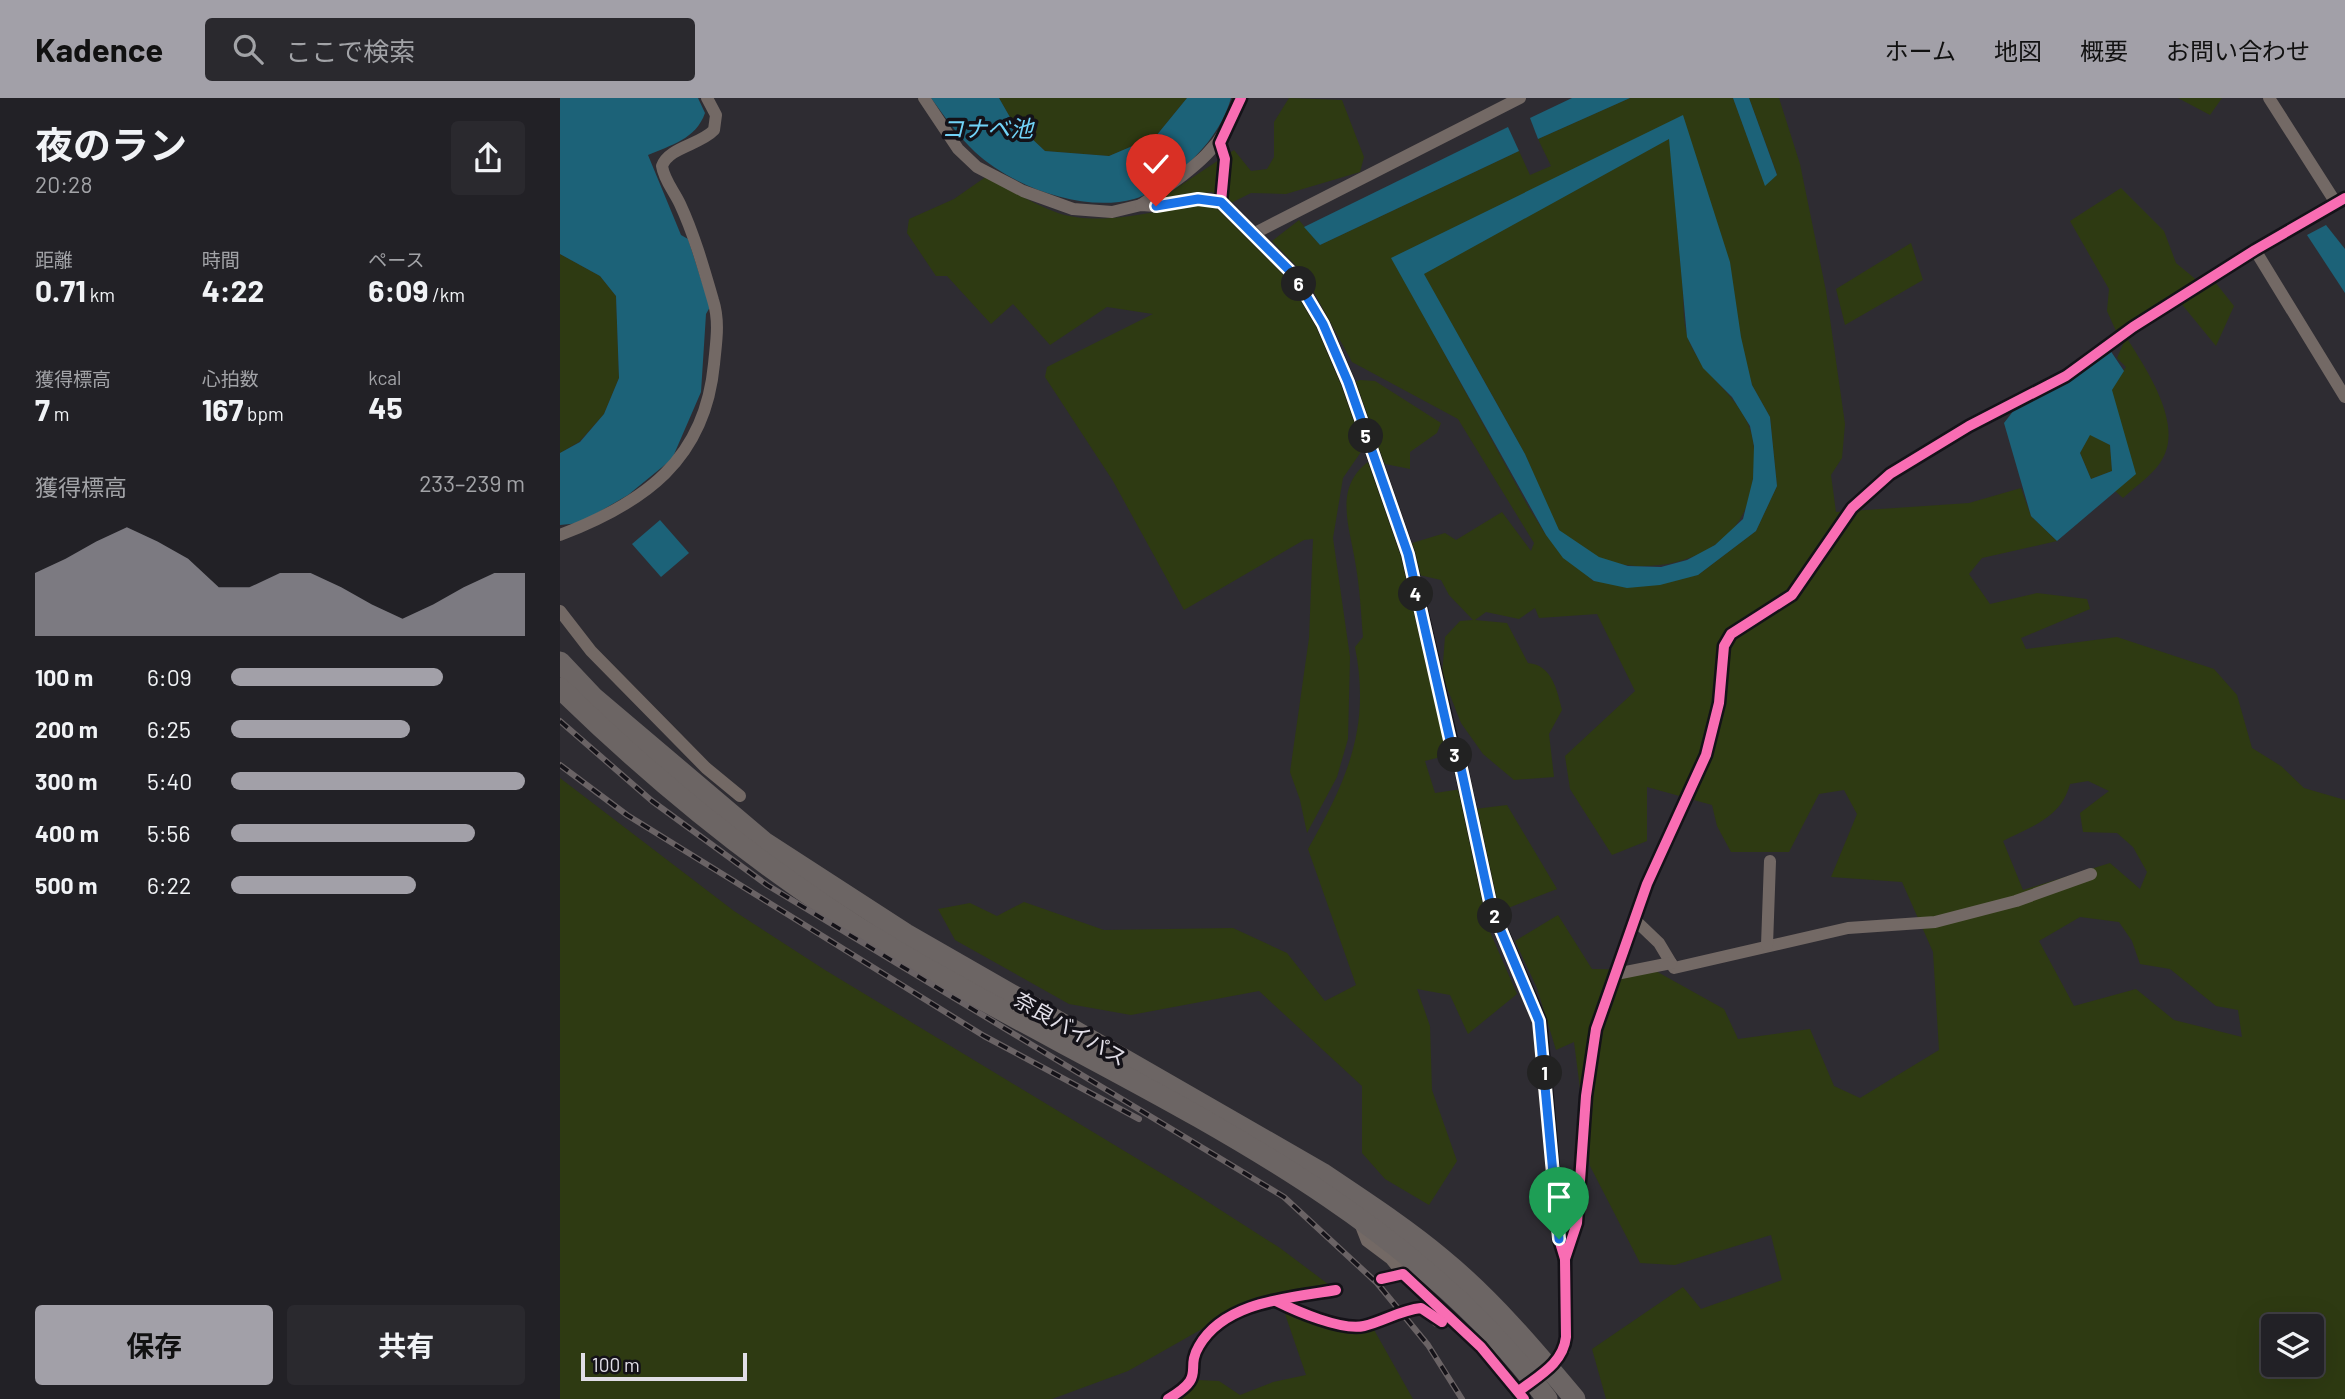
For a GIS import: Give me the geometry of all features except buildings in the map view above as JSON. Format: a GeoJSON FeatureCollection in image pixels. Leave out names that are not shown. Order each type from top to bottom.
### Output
{"type":"FeatureCollection","features":[{"type":"Feature","properties":{"kind":"highway","name":"奈良バイパス"},"geometry":{"type":"LineString","coordinates":[[560,662],[593,696],[764,842],[906,934],[1322,1173],[1384,1214],[1442,1258],[1500,1314],[1575,1399]]}},
{"type":"Feature","properties":{"kind":"highway","name":"奈良バイパス"},"geometry":{"type":"LineString","coordinates":[[560,688],[713,823],[892,948],[1261,1154],[1359,1219],[1432,1276],[1476,1317],[1547,1399]]}},
{"type":"Feature","properties":{"kind":"street"},"geometry":{"type":"LineString","coordinates":[[560,535],[599,520],[634,499],[663,475],[682,458],[704,411],[713,383],[718,328],[715,304],[680,204],[662,166],[667,157],[699,142],[714,130],[716,115],[707,98]]}},
{"type":"Feature","properties":{"kind":"street"},"geometry":{"type":"LineString","coordinates":[[924,98],[958,149],[977,167],[1023,191],[1073,209],[1112,212],[1141,205],[1156,206],[1198,199],[1221,202],[1294,275],[1323,324],[1348,382],[1408,554],[1452,749],[1461,768],[1491,907],[1539,1021],[1559,1239],[1565,1259],[1566,1338],[1564,1350],[1556,1362]]}},
{"type":"Feature","properties":{"kind":"street"},"geometry":{"type":"LineString","coordinates":[[1141,205],[1201,162],[1220,143],[1241,98]]}},
{"type":"Feature","properties":{"kind":"street"},"geometry":{"type":"LineString","coordinates":[[1252,234],[1520,98]]}},
{"type":"Feature","properties":{"kind":"street"},"geometry":{"type":"LineString","coordinates":[[1565,1259],[1577,1223],[1586,1096],[1596,1029],[1647,884],[1706,755],[1719,703],[1724,646],[1731,634],[1792,595],[1852,508],[1890,474],[1969,426],[2066,376],[2133,327],[2340,200],[2269,98]]}},
{"type":"Feature","properties":{"kind":"street"},"geometry":{"type":"LineString","coordinates":[[1220,143],[1225,159],[1221,202]]}},
{"type":"Feature","properties":{"kind":"street"},"geometry":{"type":"LineString","coordinates":[[2255,250],[2345,397]]}},
{"type":"Feature","properties":{"kind":"street"},"geometry":{"type":"LineString","coordinates":[[560,611],[591,651],[695,756],[740,796]]}},
{"type":"Feature","properties":{"kind":"street"},"geometry":{"type":"LineString","coordinates":[[682,773],[695,756]]}},
{"type":"Feature","properties":{"kind":"street"},"geometry":{"type":"LineString","coordinates":[[1767,945],[1770,861]]}},
{"type":"Feature","properties":{"kind":"street"},"geometry":{"type":"LineString","coordinates":[[1635,920],[1659,943],[1674,968],[1848,928],[1935,922],[2016,901],[2091,874]]}},
{"type":"Feature","properties":{"kind":"street"},"geometry":{"type":"LineString","coordinates":[[1616,974],[1671,963]]}},
{"type":"Feature","properties":{"kind":"street"},"geometry":{"type":"LineString","coordinates":[[1359,1219],[1367,1241],[1391,1259],[1403,1274],[1481,1347],[1524,1399]]}},
{"type":"Feature","properties":{"kind":"street"},"geometry":{"type":"LineString","coordinates":[[1381,1279],[1403,1274]]}},
{"type":"Feature","properties":{"kind":"street"},"geometry":{"type":"LineString","coordinates":[[1336,1290],[1276,1301],[1292,1309],[1349,1327],[1370,1324]]}},
{"type":"Feature","properties":{"kind":"street"},"geometry":{"type":"LineString","coordinates":[[1412,1309],[1428,1311],[1437,1321],[1450,1317]]}},
{"type":"Feature","properties":{"kind":"green space"},"geometry":{"type":"Polygon","coordinates":[[[999,98],[1187,98],[1156,136],[1109,156],[1045,151],[1011,119],[999,98]]]}},
{"type":"Feature","properties":{"kind":"green space"},"geometry":{"type":"Polygon","coordinates":[[[1289,98],[1342,100],[1364,157],[1360,172],[1286,194],[1251,193],[1231,203],[1237,211],[1212,192],[1160,199],[1234,150],[1251,171],[1267,169],[1274,157],[1274,122],[1289,98]]]}},
{"type":"Feature","properties":{"kind":"green space"},"geometry":{"type":"Polygon","coordinates":[[[1630,98],[1733,98],[1765,185],[1777,174],[1749,98],[1779,98],[1800,164],[1826,291],[1845,424],[1842,458],[1831,475],[1836,512],[1969,503],[2021,488],[2031,516],[2057,541],[1982,558],[1969,574],[1990,604],[2037,593],[2087,599],[2090,609],[2021,638],[2026,649],[2117,637],[2214,669],[2237,695],[2252,748],[2281,766],[2304,788],[2345,800],[2345,1399],[1606,1399],[1592,1349],[1683,1287],[1701,1309],[1782,1280],[1771,1235],[1675,1265],[1640,1263],[1590,1166],[1574,1042],[1556,1050],[1537,988],[1515,941],[1558,915],[1592,969],[1654,970],[1724,1009],[1738,1039],[1810,1029],[1834,1086],[1860,1098],[1939,1050],[1933,952],[1902,882],[1831,877],[1857,814],[1844,790],[1819,794],[1789,852],[1731,852],[1717,826],[1712,805],[1647,787],[1647,841],[1612,855],[1570,789],[1565,756],[1635,691],[1597,614],[1539,618],[1535,608],[1519,619],[1486,612],[1475,620],[1507,623],[1528,663],[1543,668],[1552,680],[1562,710],[1549,734],[1554,777],[1514,780],[1483,754],[1461,723],[1442,675],[1445,637],[1460,621],[1473,620],[1449,595],[1441,580],[1419,575],[1409,544],[1445,533],[1456,540],[1502,512],[1531,551],[1534,543],[1458,419],[1352,362],[1304,274],[1272,241],[1299,220],[1320,245],[1519,151],[1530,175],[1551,166],[1538,139],[1630,98]],[[1683,116],[1392,258],[1529,508],[1546,535],[1593,581],[1698,575],[1756,531],[1777,486],[1770,417],[1752,385],[1683,116]],[[2088,781],[2070,784],[2060,805],[2044,820],[2003,841],[2023,890],[2110,863],[2140,889],[2147,872],[2133,847],[2117,833],[2083,832],[2080,813],[2109,791],[2088,781]],[[2080,917],[2039,941],[2074,1006],[2136,989],[2174,1020],[2242,1037],[2238,1010],[2216,1006],[2170,969],[2140,964],[2132,941],[2119,922],[2080,917]]]}},
{"type":"Feature","properties":{"kind":"green space"},"geometry":{"type":"Polygon","coordinates":[[[2178,98],[2222,98],[2210,115],[2178,98]]]}},
{"type":"Feature","properties":{"kind":"green space"},"geometry":{"type":"Polygon","coordinates":[[[1670,138],[1686,331],[1695,353],[1745,417],[1754,449],[1753,481],[1746,508],[1731,532],[1719,542],[1687,559],[1668,564],[1629,565],[1591,554],[1574,544],[1554,523],[1524,453],[1423,274],[1670,138]]]}},
{"type":"Feature","properties":{"kind":"green space"},"geometry":{"type":"Polygon","coordinates":[[[987,176],[1040,205],[1075,217],[1094,219],[1132,216],[1207,202],[1218,207],[1276,259],[1292,278],[1327,337],[1365,446],[1343,478],[1333,538],[1350,657],[1348,739],[1337,777],[1307,833],[1300,800],[1290,772],[1309,638],[1313,539],[1304,540],[1184,610],[1113,481],[1045,377],[1047,367],[1153,314],[1107,307],[1050,345],[1013,304],[991,324],[947,276],[936,276],[907,233],[909,219],[954,199],[987,176]]]}},
{"type":"Feature","properties":{"kind":"green space"},"geometry":{"type":"Polygon","coordinates":[[[2121,188],[2164,231],[2176,263],[2199,282],[2116,331],[2107,311],[2109,289],[2070,221],[2121,188]]]}},
{"type":"Feature","properties":{"kind":"green space"},"geometry":{"type":"Polygon","coordinates":[[[1911,243],[1923,280],[1845,325],[1836,289],[1911,243]]]}},
{"type":"Feature","properties":{"kind":"green space"},"geometry":{"type":"Polygon","coordinates":[[[560,254],[600,276],[616,296],[619,378],[604,414],[579,442],[560,453],[560,254]]]}},
{"type":"Feature","properties":{"kind":"green space"},"geometry":{"type":"Polygon","coordinates":[[[2215,282],[2234,306],[2216,346],[2180,302],[2215,282]]]}},
{"type":"Feature","properties":{"kind":"green space"},"geometry":{"type":"Polygon","coordinates":[[[2126,337],[2151,378],[2165,410],[2168,442],[2164,456],[2156,468],[2123,498],[2115,491],[2109,391],[2126,367],[2117,358],[2126,337]]]}},
{"type":"Feature","properties":{"kind":"green space"},"geometry":{"type":"Polygon","coordinates":[[[1360,380],[1375,381],[1441,423],[1437,433],[1410,452],[1410,469],[1385,464],[1348,384],[1360,380]]]}},
{"type":"Feature","properties":{"kind":"green space"},"geometry":{"type":"Polygon","coordinates":[[[2090,434],[2110,445],[2112,471],[2091,479],[2080,453],[2090,434]]]}},
{"type":"Feature","properties":{"kind":"green space"},"geometry":{"type":"Polygon","coordinates":[[[1368,462],[1407,568],[1420,638],[1432,659],[1452,754],[1425,761],[1435,793],[1462,789],[1492,915],[1484,918],[1517,994],[1468,1034],[1450,995],[1417,989],[1430,1026],[1432,1090],[1457,1161],[1429,1205],[1385,1179],[1362,1153],[1362,1086],[1259,991],[1131,1015],[1069,1004],[955,940],[938,909],[970,903],[997,916],[1024,902],[1104,930],[1233,928],[1287,953],[1325,1001],[1356,985],[1308,849],[1344,776],[1357,728],[1360,703],[1355,647],[1363,637],[1357,576],[1348,525],[1347,497],[1357,473],[1368,462]]]}},
{"type":"Feature","properties":{"kind":"green space"},"geometry":{"type":"Polygon","coordinates":[[[560,778],[734,911],[825,970],[1194,1193],[1280,1248],[1328,1284],[1246,1304],[1128,1371],[1052,1399],[560,1399],[560,778]]]}},
{"type":"Feature","properties":{"kind":"green space"},"geometry":{"type":"Polygon","coordinates":[[[1507,805],[1557,889],[1498,912],[1475,809],[1507,805]]]}},
{"type":"Feature","properties":{"kind":"green space"},"geometry":{"type":"Polygon","coordinates":[[[1284,1311],[1351,1334],[1373,1328],[1413,1399],[1176,1399],[1198,1380],[1219,1381],[1240,1395],[1273,1382],[1306,1375],[1284,1311]]]}},
{"type":"Feature","properties":{"kind":"water"},"geometry":{"type":"Polygon","coordinates":[[[560,98],[698,98],[705,113],[696,129],[682,140],[648,155],[681,235],[688,239],[710,307],[706,314],[701,392],[672,459],[628,495],[580,523],[560,525],[560,453],[580,442],[604,414],[619,378],[616,296],[600,276],[560,254],[560,98]]]}},
{"type":"Feature","properties":{"kind":"water","name":"コナベ池"},"geometry":{"type":"Polygon","coordinates":[[[931,98],[999,98],[1011,119],[1045,151],[1109,156],[1156,136],[1187,98],[1231,98],[1215,132],[1181,169],[1153,190],[1134,199],[1093,202],[1050,194],[991,165],[963,139],[931,98]]]}},
{"type":"Feature","properties":{"kind":"water"},"geometry":{"type":"Polygon","coordinates":[[[1572,98],[1630,98],[1538,139],[1530,118],[1572,98]]]}},
{"type":"Feature","properties":{"kind":"water"},"geometry":{"type":"Polygon","coordinates":[[[1733,98],[1749,98],[1777,175],[1765,186],[1733,98]]]}},
{"type":"Feature","properties":{"kind":"water"},"geometry":{"type":"Polygon","coordinates":[[[1683,115],[1730,262],[1741,337],[1752,385],[1770,417],[1777,486],[1756,531],[1698,575],[1660,585],[1627,588],[1594,581],[1563,558],[1546,535],[1391,258],[1683,115]],[[1669,139],[1424,274],[1525,454],[1559,530],[1599,557],[1628,566],[1661,567],[1687,560],[1715,545],[1743,519],[1753,479],[1754,446],[1750,426],[1732,397],[1703,368],[1687,337],[1669,139]]]}},
{"type":"Feature","properties":{"kind":"water"},"geometry":{"type":"Polygon","coordinates":[[[1508,127],[1519,151],[1320,245],[1304,227],[1508,127]]]}},
{"type":"Feature","properties":{"kind":"water"},"geometry":{"type":"Polygon","coordinates":[[[2326,225],[2345,249],[2345,293],[2307,235],[2326,225]]]}},
{"type":"Feature","properties":{"kind":"water"},"geometry":{"type":"Polygon","coordinates":[[[2110,350],[2124,371],[2112,390],[2136,474],[2057,541],[2031,516],[2004,423],[2014,410],[2110,350]],[[2090,435],[2080,453],[2091,479],[2112,471],[2110,445],[2090,435]]]}},
{"type":"Feature","properties":{"kind":"water"},"geometry":{"type":"Polygon","coordinates":[[[660,520],[689,553],[661,577],[632,544],[660,520]]]}},
{"type":"Feature","properties":{"kind":"tunnel"},"geometry":{"type":"LineString","coordinates":[[1370,1324],[1412,1309]]}},
{"type":"Feature","properties":{"kind":"railway"},"geometry":{"type":"LineString","coordinates":[[560,721],[652,801],[767,885],[1284,1197],[1377,1283],[1428,1345],[1462,1399]]}},
{"type":"Feature","properties":{"kind":"railway"},"geometry":{"type":"LineString","coordinates":[[560,765],[627,815],[984,1036],[1139,1119]]}},
{"type":"Feature","properties":{"kind":"cycle path"},"geometry":{"type":"LineString","coordinates":[[1241,98],[1220,143],[1225,159],[1221,202],[1294,275],[1323,324],[1348,382],[1408,554],[1453,749],[1461,768],[1491,907],[1540,1021],[1559,1239],[1565,1259],[1566,1337],[1555,1362],[1519,1391]]}},
{"type":"Feature","properties":{"kind":"cycle path"},"geometry":{"type":"LineString","coordinates":[[1565,1259],[1577,1223],[1586,1096],[1596,1029],[1647,884],[1706,755],[1719,703],[1724,646],[1731,634],[1792,595],[1852,508],[1890,474],[1969,426],[2066,376],[2133,327],[2255,250],[2345,198]]}},
{"type":"Feature","properties":{"kind":"cycle path"},"geometry":{"type":"LineString","coordinates":[[1381,1279],[1403,1274],[1481,1347],[1524,1399]]}},
{"type":"Feature","properties":{"kind":"cycle path"},"geometry":{"type":"LineString","coordinates":[[1168,1399],[1188,1384],[1199,1346],[1210,1331],[1225,1319],[1279,1299],[1336,1290]]}},
{"type":"Feature","properties":{"kind":"cycle path"},"geometry":{"type":"LineString","coordinates":[[1276,1301],[1307,1315],[1344,1326],[1364,1326],[1421,1308],[1442,1322]]}},
{"type":"Feature","properties":{"kind":"route"},"geometry":{"type":"LineString","coordinates":[[1156,206],[1198,199],[1221,202],[1294,275],[1323,324],[1348,382],[1408,554],[1452,749],[1461,768],[1491,907],[1539,1021],[1559,1239]]}}]}
